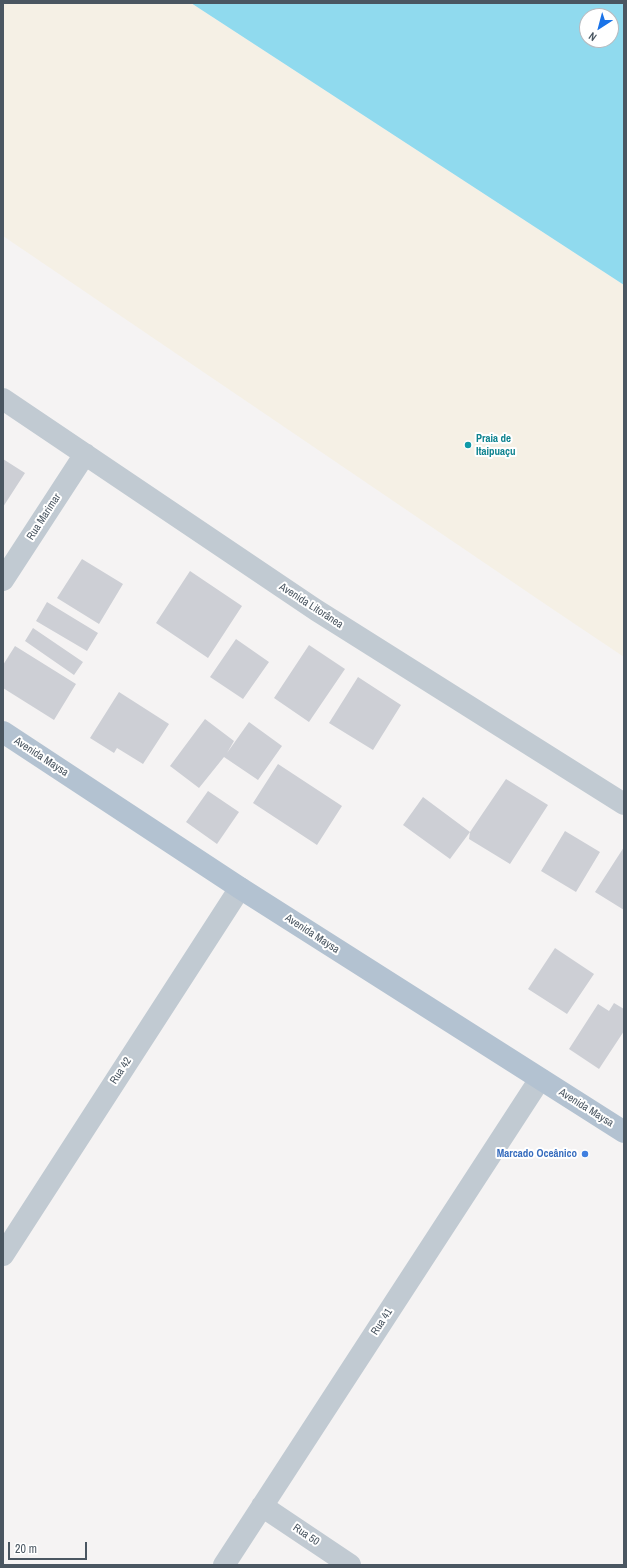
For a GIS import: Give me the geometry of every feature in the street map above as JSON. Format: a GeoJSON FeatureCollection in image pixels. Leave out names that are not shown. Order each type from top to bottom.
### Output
{"type":"FeatureCollection","features":[{"type":"Feature","properties":{"kind":"main road","name":"Avenida Maysa"},"geometry":{"type":"LineString","coordinates":[[3,732],[240,888],[624,1132]]}},
{"type":"Feature","properties":{"kind":"street","name":"Avenida Litorânea"},"geometry":{"type":"LineString","coordinates":[[3,399],[316,610],[624,804]]}},
{"type":"Feature","properties":{"kind":"street","name":"Rua Marimar"},"geometry":{"type":"LineString","coordinates":[[3,580],[85,454]]}},
{"type":"Feature","properties":{"kind":"street","name":"Rua 42"},"geometry":{"type":"LineString","coordinates":[[3,1255],[240,888]]}},
{"type":"Feature","properties":{"kind":"street","name":"Rua 41"},"geometry":{"type":"LineString","coordinates":[[224,1565],[540,1079]]}},
{"type":"Feature","properties":{"kind":"street","name":"Rua 50"},"geometry":{"type":"LineString","coordinates":[[262,1506],[350,1565]]}},
{"type":"Feature","properties":{"kind":"sand","name":"Praia de Itaipuaçu"},"geometry":{"type":"Polygon","coordinates":[[[3,3],[191,3],[624,285],[624,657],[3,236],[3,3]]]}},
{"type":"Feature","properties":{"kind":"water"},"geometry":{"type":"Polygon","coordinates":[[[191,3],[624,3],[624,285],[191,3]]]}},
{"type":"Feature","properties":{"kind":"building"},"geometry":{"type":"Polygon","coordinates":[[[3,459],[25,473],[3,507],[3,459]]]}},
{"type":"Feature","properties":{"kind":"building"},"geometry":{"type":"Polygon","coordinates":[[[82,559],[123,584],[99,624],[57,598],[82,559]]]}},
{"type":"Feature","properties":{"kind":"building"},"geometry":{"type":"Polygon","coordinates":[[[190,571],[242,606],[208,658],[156,623],[190,571]]]}},
{"type":"Feature","properties":{"kind":"building"},"geometry":{"type":"Polygon","coordinates":[[[47,602],[98,633],[87,651],[36,621],[47,602]]]}},
{"type":"Feature","properties":{"kind":"building"},"geometry":{"type":"Polygon","coordinates":[[[33,628],[83,662],[74,675],[25,641],[33,628]]]}},
{"type":"Feature","properties":{"kind":"building"},"geometry":{"type":"Polygon","coordinates":[[[236,639],[269,662],[243,699],[210,677],[236,639]]]}},
{"type":"Feature","properties":{"kind":"building"},"geometry":{"type":"Polygon","coordinates":[[[309,645],[345,669],[309,722],[274,698],[309,645]]]}},
{"type":"Feature","properties":{"kind":"building"},"geometry":{"type":"Polygon","coordinates":[[[15,646],[76,684],[54,720],[3,688],[3,665],[15,646]]]}},
{"type":"Feature","properties":{"kind":"building"},"geometry":{"type":"Polygon","coordinates":[[[358,677],[401,705],[373,750],[329,723],[358,677]]]}},
{"type":"Feature","properties":{"kind":"building"},"geometry":{"type":"Polygon","coordinates":[[[119,692],[169,724],[143,764],[117,748],[114,753],[90,738],[119,692]]]}},
{"type":"Feature","properties":{"kind":"building"},"geometry":{"type":"Polygon","coordinates":[[[205,719],[234,741],[227,753],[249,722],[282,746],[258,780],[224,757],[199,788],[170,766],[205,719]]]}},
{"type":"Feature","properties":{"kind":"building"},"geometry":{"type":"Polygon","coordinates":[[[278,764],[342,806],[317,845],[253,803],[278,764]]]}},
{"type":"Feature","properties":{"kind":"building"},"geometry":{"type":"Polygon","coordinates":[[[506,779],[548,805],[510,864],[469,839],[470,832],[506,779]]]}},
{"type":"Feature","properties":{"kind":"building"},"geometry":{"type":"Polygon","coordinates":[[[208,791],[239,812],[217,844],[186,822],[208,791]]]}},
{"type":"Feature","properties":{"kind":"building"},"geometry":{"type":"Polygon","coordinates":[[[423,797],[470,832],[450,859],[403,825],[423,797]]]}},
{"type":"Feature","properties":{"kind":"building"},"geometry":{"type":"Polygon","coordinates":[[[565,831],[600,852],[576,892],[541,871],[565,831]]]}},
{"type":"Feature","properties":{"kind":"building"},"geometry":{"type":"Polygon","coordinates":[[[624,847],[624,910],[595,892],[624,847]]]}},
{"type":"Feature","properties":{"kind":"building"},"geometry":{"type":"Polygon","coordinates":[[[555,948],[594,974],[567,1014],[528,989],[555,948]]]}},
{"type":"Feature","properties":{"kind":"building"},"geometry":{"type":"Polygon","coordinates":[[[614,1003],[624,1009],[624,1031],[599,1069],[569,1049],[598,1004],[609,1011],[614,1003]]]}},
{"type":"Feature","properties":{"kind":"place","name":"Praia de Itaipuaçu"},"geometry":{"type":"Point","coordinates":[468,445]}},
{"type":"Feature","properties":{"kind":"place","name":"Marcado Oceânico"},"geometry":{"type":"Point","coordinates":[585,1154]}}]}
